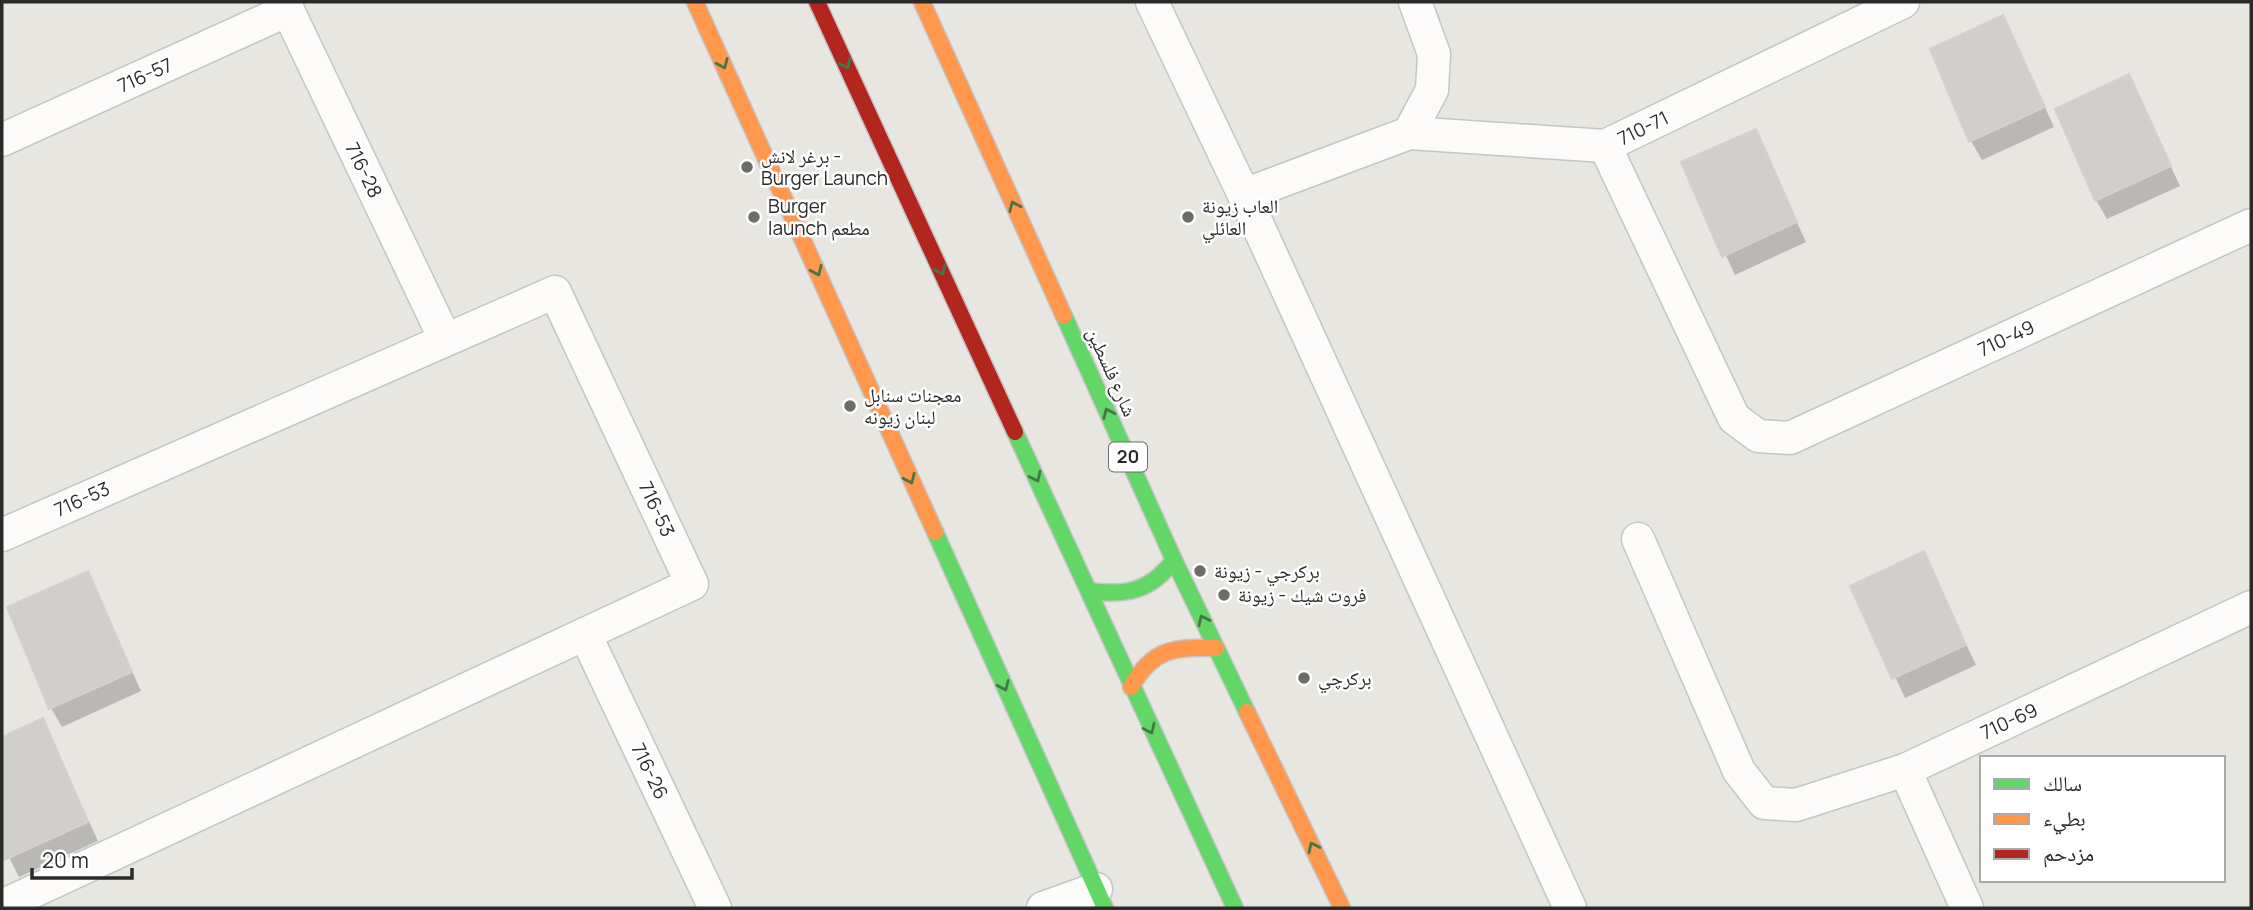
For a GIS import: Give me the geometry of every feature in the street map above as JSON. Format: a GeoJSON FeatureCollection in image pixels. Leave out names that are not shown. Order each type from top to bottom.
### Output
{"type":"FeatureCollection","features":[{"type":"Feature","properties":{"kind":"main road"},"geometry":{"type":"LineString","coordinates":[[695,2],[1100,899]]}},
{"type":"Feature","properties":{"kind":"main road"},"geometry":{"type":"LineString","coordinates":[[817,2],[1131,687],[1236,908]]}},
{"type":"Feature","properties":{"kind":"main road","name":"شارع فلسطين"},"geometry":{"type":"LineString","coordinates":[[922,2],[1174,560],[1342,908]]}},
{"type":"Feature","properties":{"kind":"main road"},"geometry":{"type":"LineString","coordinates":[[1089,591],[1115,595],[1145,590],[1163,576],[1174,560]]}},
{"type":"Feature","properties":{"kind":"main road"},"geometry":{"type":"LineString","coordinates":[[1131,687],[1141,666],[1161,654],[1181,647],[1216,648]]}},
{"type":"Feature","properties":{"kind":"street"},"geometry":{"type":"LineString","coordinates":[[1152,2],[1244,195],[1570,908]]}},
{"type":"Feature","properties":{"kind":"street"},"geometry":{"type":"LineString","coordinates":[[1409,133],[1432,90],[1434,54],[1415,2]]}},
{"type":"Feature","properties":{"kind":"street","name":"710-71"},"geometry":{"type":"LineString","coordinates":[[1758,436],[1734,418],[1605,146],[1903,2]]}},
{"type":"Feature","properties":{"kind":"street","name":"716-57"},"geometry":{"type":"LineString","coordinates":[[2,140],[286,6]]}},
{"type":"Feature","properties":{"kind":"street","name":"716-28"},"geometry":{"type":"LineString","coordinates":[[286,6],[445,339]]}},
{"type":"Feature","properties":{"kind":"street"},"geometry":{"type":"LineString","coordinates":[[1244,195],[1409,133],[1605,146]]}},
{"type":"Feature","properties":{"kind":"street","name":"710-49"},"geometry":{"type":"LineString","coordinates":[[1758,436],[1790,438],[2251,225]]}},
{"type":"Feature","properties":{"kind":"street","name":"716-53"},"geometry":{"type":"LineString","coordinates":[[2,535],[555,292],[692,584],[2,906]]}},
{"type":"Feature","properties":{"kind":"street","name":"710-69"},"geometry":{"type":"LineString","coordinates":[[1638,539],[1739,771],[1764,803],[1796,805],[1905,770],[2251,607]]}},
{"type":"Feature","properties":{"kind":"street","name":"716-26"},"geometry":{"type":"LineString","coordinates":[[584,634],[715,908]]}},
{"type":"Feature","properties":{"kind":"street"},"geometry":{"type":"LineString","coordinates":[[1905,770],[1967,908]]}},
{"type":"Feature","properties":{"kind":"street"},"geometry":{"type":"LineString","coordinates":[[1043,908],[1100,899]]}},
{"type":"Feature","properties":{"kind":"building"},"geometry":{"type":"Polygon","coordinates":[[[2003,15],[2045,107],[1969,142],[1930,49],[2003,15]]]}},
{"type":"Feature","properties":{"kind":"building"},"geometry":{"type":"Polygon","coordinates":[[[2129,74],[2171,166],[2095,201],[2055,109],[2129,74]]]}},
{"type":"Feature","properties":{"kind":"building"},"geometry":{"type":"Polygon","coordinates":[[[1756,129],[1797,222],[1722,257],[1681,162],[1756,129]]]}},
{"type":"Feature","properties":{"kind":"building"},"geometry":{"type":"Polygon","coordinates":[[[1924,551],[1966,645],[1892,679],[1850,586],[1924,551]]]}},
{"type":"Feature","properties":{"kind":"building"},"geometry":{"type":"Polygon","coordinates":[[[88,571],[132,672],[49,709],[7,607],[88,571]]]}},
{"type":"Feature","properties":{"kind":"building"},"geometry":{"type":"Polygon","coordinates":[[[43,718],[88,822],[2,861],[2,737],[43,718]]]}},
{"type":"Feature","properties":{"kind":"traffic: fast"},"geometry":{"type":"LineString","coordinates":[[1064,316],[1174,560],[1247,712]]}},
{"type":"Feature","properties":{"kind":"traffic: fast"},"geometry":{"type":"LineString","coordinates":[[1015,432],[1235,908]]}},
{"type":"Feature","properties":{"kind":"traffic: fast"},"geometry":{"type":"LineString","coordinates":[[935,532],[1105,908]]}},
{"type":"Feature","properties":{"kind":"traffic: fast"},"geometry":{"type":"LineString","coordinates":[[1089,591],[1115,593],[1137,589],[1156,579],[1174,560]]}},
{"type":"Feature","properties":{"kind":"traffic: slow"},"geometry":{"type":"LineString","coordinates":[[695,2],[935,532]]}},
{"type":"Feature","properties":{"kind":"traffic: slow"},"geometry":{"type":"LineString","coordinates":[[922,2],[1064,316]]}},
{"type":"Feature","properties":{"kind":"traffic: slow"},"geometry":{"type":"LineString","coordinates":[[1131,687],[1148,664],[1166,652],[1188,648],[1216,648]]}},
{"type":"Feature","properties":{"kind":"traffic: slow"},"geometry":{"type":"LineString","coordinates":[[1247,712],[1342,908]]}},
{"type":"Feature","properties":{"kind":"traffic: jam"},"geometry":{"type":"LineString","coordinates":[[817,2],[1015,432]]}},
{"type":"Feature","properties":{"kind":"place","name":"برغر لانش - Burger Launch"},"geometry":{"type":"Point","coordinates":[747,167]}},
{"type":"Feature","properties":{"kind":"place","name":"Burger launch مطعم"},"geometry":{"type":"Point","coordinates":[754,217]}},
{"type":"Feature","properties":{"kind":"place","name":"العاب زيونة العائلي"},"geometry":{"type":"Point","coordinates":[1188,217]}},
{"type":"Feature","properties":{"kind":"place","name":"معجنات سنابل لبنان زيونه"},"geometry":{"type":"Point","coordinates":[850,406]}},
{"type":"Feature","properties":{"kind":"place","name":"بركرجي - زيونة"},"geometry":{"type":"Point","coordinates":[1200,571]}},
{"type":"Feature","properties":{"kind":"place","name":"فروت شيك - زيونة"},"geometry":{"type":"Point","coordinates":[1224,595]}},
{"type":"Feature","properties":{"kind":"place","name":"بركرچي"},"geometry":{"type":"Point","coordinates":[1304,678]}}]}
